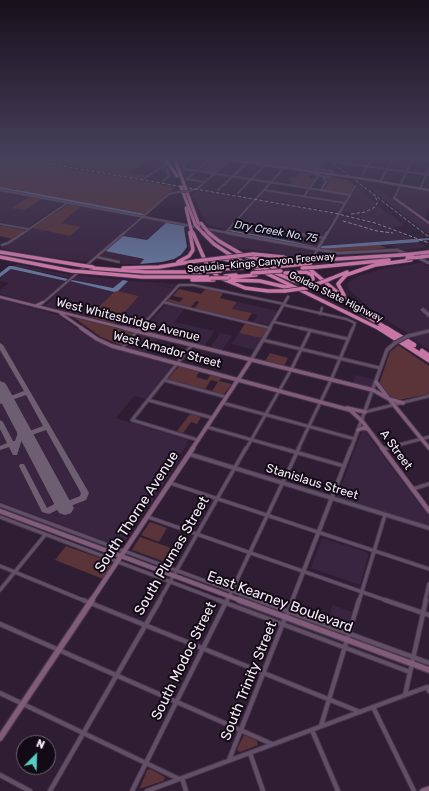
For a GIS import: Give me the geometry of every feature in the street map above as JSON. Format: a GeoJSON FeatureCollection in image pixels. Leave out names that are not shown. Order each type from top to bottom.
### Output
{"type":"FeatureCollection","features":[{"type":"Feature","properties":{"kind":"highway","name":"Golden State Highway"},"geometry":{"type":"LineString","coordinates":[[184,194],[195,224],[200,226],[217,243],[238,257],[382,326],[414,345],[429,356]]}},
{"type":"Feature","properties":{"kind":"highway","name":"Golden State Highway"},"geometry":{"type":"LineString","coordinates":[[187,194],[200,226],[208,240],[226,253],[367,322],[399,339],[429,360]]}},
{"type":"Feature","properties":{"kind":"highway"},"geometry":{"type":"LineString","coordinates":[[119,268],[164,265],[184,259],[190,255],[193,250],[186,202]]}},
{"type":"Feature","properties":{"kind":"highway"},"geometry":{"type":"LineString","coordinates":[[190,226],[206,265],[218,277],[246,288],[268,291],[285,291],[306,288],[351,271],[375,265],[429,257]]}},
{"type":"Feature","properties":{"kind":"highway"},"geometry":{"type":"LineString","coordinates":[[200,226],[219,241],[243,255],[265,261],[291,263]]}},
{"type":"Feature","properties":{"kind":"highway","name":"Sequoia–Kings Canyon Freeway"},"geometry":{"type":"LineString","coordinates":[[0,252],[78,266],[152,273],[221,272],[272,267],[291,263],[400,255]]}},
{"type":"Feature","properties":{"kind":"highway"},"geometry":{"type":"LineString","coordinates":[[288,284],[229,259],[219,258],[213,263],[214,266],[220,269],[240,268],[268,265],[347,258],[429,252]]}},
{"type":"Feature","properties":{"kind":"highway"},"geometry":{"type":"LineString","coordinates":[[92,267],[159,267],[253,254],[278,256],[303,264],[316,273],[359,310],[414,345]]}},
{"type":"Feature","properties":{"kind":"highway","name":"Sequoia–Kings Canyon Freeway"},"geometry":{"type":"LineString","coordinates":[[0,257],[72,271],[114,275],[211,278],[228,278],[252,273],[283,272],[302,268],[409,259]]}},
{"type":"Feature","properties":{"kind":"highway"},"geometry":{"type":"LineString","coordinates":[[228,278],[256,275],[283,272],[306,272],[312,275],[313,279],[307,283],[297,282],[238,257]]}},
{"type":"Feature","properties":{"kind":"highway"},"geometry":{"type":"LineString","coordinates":[[359,310],[342,292],[338,286],[339,282],[342,278],[349,274],[375,265]]}},
{"type":"Feature","properties":{"kind":"highway"},"geometry":{"type":"LineString","coordinates":[[114,275],[173,280],[228,278],[260,281],[284,286],[367,322]]}},
{"type":"Feature","properties":{"kind":"main road"},"geometry":{"type":"LineString","coordinates":[[394,198],[429,223]]}},
{"type":"Feature","properties":{"kind":"main road","name":"West Whitesbridge Avenue"},"geometry":{"type":"LineString","coordinates":[[0,297],[373,390],[389,399]]}},
{"type":"Feature","properties":{"kind":"main road"},"geometry":{"type":"LineString","coordinates":[[36,306],[43,302]]}},
{"type":"Feature","properties":{"kind":"main road","name":"West Amador Street"},"geometry":{"type":"LineString","coordinates":[[52,310],[70,319],[97,338],[122,348],[365,412]]}},
{"type":"Feature","properties":{"kind":"main road","name":"South Thorne Avenue"},"geometry":{"type":"LineString","coordinates":[[0,738],[126,551],[251,360]]}},
{"type":"Feature","properties":{"kind":"main road"},"geometry":{"type":"LineString","coordinates":[[376,382],[429,448]]}},
{"type":"Feature","properties":{"kind":"main road"},"geometry":{"type":"LineString","coordinates":[[389,399],[403,403]]}},
{"type":"Feature","properties":{"kind":"main road","name":"A Street"},"geometry":{"type":"LineString","coordinates":[[344,407],[355,414],[362,421],[429,511]]}},
{"type":"Feature","properties":{"kind":"main road"},"geometry":{"type":"LineString","coordinates":[[358,430],[363,428],[368,429]]}},
{"type":"Feature","properties":{"kind":"main road","name":"East Kearney Boulevard"},"geometry":{"type":"LineString","coordinates":[[0,511],[429,670]]}},
{"type":"Feature","properties":{"kind":"main road"},"geometry":{"type":"LineString","coordinates":[[423,791],[429,789]]}},
{"type":"Feature","properties":{"kind":"street"},"geometry":{"type":"LineString","coordinates":[[20,194],[341,253],[393,250],[429,264]]}},
{"type":"Feature","properties":{"kind":"street"},"geometry":{"type":"LineString","coordinates":[[43,302],[170,194]]}},
{"type":"Feature","properties":{"kind":"street"},"geometry":{"type":"LineString","coordinates":[[226,231],[260,194]]}},
{"type":"Feature","properties":{"kind":"street"},"geometry":{"type":"LineString","coordinates":[[290,194],[345,203]]}},
{"type":"Feature","properties":{"kind":"street"},"geometry":{"type":"LineString","coordinates":[[314,256],[350,195],[344,194]]}},
{"type":"Feature","properties":{"kind":"street"},"geometry":{"type":"LineString","coordinates":[[394,198],[396,194]]}},
{"type":"Feature","properties":{"kind":"street"},"geometry":{"type":"LineString","coordinates":[[2,245],[8,243],[67,203]]}},
{"type":"Feature","properties":{"kind":"street"},"geometry":{"type":"LineString","coordinates":[[0,224],[28,229]]}},
{"type":"Feature","properties":{"kind":"street"},"geometry":{"type":"LineString","coordinates":[[266,228],[325,238]]}},
{"type":"Feature","properties":{"kind":"street"},"geometry":{"type":"LineString","coordinates":[[97,256],[120,262]]}},
{"type":"Feature","properties":{"kind":"street"},"geometry":{"type":"LineString","coordinates":[[122,348],[179,285],[193,285],[320,314],[322,308]]}},
{"type":"Feature","properties":{"kind":"street","name":"South Thorne Avenue"},"geometry":{"type":"LineString","coordinates":[[251,360],[288,297]]}},
{"type":"Feature","properties":{"kind":"street"},"geometry":{"type":"LineString","coordinates":[[163,302],[270,328]]}},
{"type":"Feature","properties":{"kind":"street","name":"South Modoc Street"},"geometry":{"type":"LineString","coordinates":[[132,791],[226,603],[331,380],[355,323],[320,314]]}},
{"type":"Feature","properties":{"kind":"street"},"geometry":{"type":"LineString","coordinates":[[274,322],[348,339]]}},
{"type":"Feature","properties":{"kind":"street","name":"South Plumas Street"},"geometry":{"type":"LineString","coordinates":[[50,791],[178,570],[291,370],[310,330]]}},
{"type":"Feature","properties":{"kind":"street","name":"South Trinity Street"},"geometry":{"type":"LineString","coordinates":[[228,760],[304,571],[362,421],[387,350],[395,343],[408,336],[429,331]]}},
{"type":"Feature","properties":{"kind":"street"},"geometry":{"type":"LineString","coordinates":[[263,340],[380,368]]}},
{"type":"Feature","properties":{"kind":"street"},"geometry":{"type":"LineString","coordinates":[[192,345],[132,420],[198,440]]}},
{"type":"Feature","properties":{"kind":"street"},"geometry":{"type":"LineString","coordinates":[[164,380],[227,397]]}},
{"type":"Feature","properties":{"kind":"street"},"geometry":{"type":"LineString","coordinates":[[365,412],[429,396]]}},
{"type":"Feature","properties":{"kind":"street"},"geometry":{"type":"LineString","coordinates":[[148,400],[213,418]]}},
{"type":"Feature","properties":{"kind":"street"},"geometry":{"type":"LineString","coordinates":[[223,402],[355,439]]}},
{"type":"Feature","properties":{"kind":"street"},"geometry":{"type":"LineString","coordinates":[[207,427],[344,466]]}},
{"type":"Feature","properties":{"kind":"street"},"geometry":{"type":"LineString","coordinates":[[383,449],[429,437]]}},
{"type":"Feature","properties":{"kind":"street","name":"Stanislaus Street"},"geometry":{"type":"LineString","coordinates":[[189,454],[429,528]]}},
{"type":"Feature","properties":{"kind":"street"},"geometry":{"type":"LineString","coordinates":[[170,483],[429,569]]}},
{"type":"Feature","properties":{"kind":"street"},"geometry":{"type":"LineString","coordinates":[[412,489],[429,484]]}},
{"type":"Feature","properties":{"kind":"street","name":"East Kearney Boulevard"},"geometry":{"type":"LineString","coordinates":[[0,505],[429,663]]}},
{"type":"Feature","properties":{"kind":"street"},"geometry":{"type":"LineString","coordinates":[[321,726],[385,515]]}},
{"type":"Feature","properties":{"kind":"street","name":"East Kearney Boulevard"},"geometry":{"type":"LineString","coordinates":[[0,517],[410,672]]}},
{"type":"Feature","properties":{"kind":"street"},"geometry":{"type":"LineString","coordinates":[[148,517],[429,614]]}},
{"type":"Feature","properties":{"kind":"street"},"geometry":{"type":"LineString","coordinates":[[0,590],[45,534]]}},
{"type":"Feature","properties":{"kind":"street"},"geometry":{"type":"LineString","coordinates":[[0,566],[360,712]]}},
{"type":"Feature","properties":{"kind":"street"},"geometry":{"type":"LineString","coordinates":[[405,695],[429,584]]}},
{"type":"Feature","properties":{"kind":"street"},"geometry":{"type":"LineString","coordinates":[[0,624],[272,744]]}},
{"type":"Feature","properties":{"kind":"street"},"geometry":{"type":"LineString","coordinates":[[148,791],[405,695],[428,689]]}},
{"type":"Feature","properties":{"kind":"street"},"geometry":{"type":"LineString","coordinates":[[0,693],[180,779],[186,791]]}},
{"type":"Feature","properties":{"kind":"street"},"geometry":{"type":"LineString","coordinates":[[373,707],[414,791]]}},
{"type":"Feature","properties":{"kind":"street"},"geometry":{"type":"LineString","coordinates":[[312,730],[338,791]]}},
{"type":"Feature","properties":{"kind":"street"},"geometry":{"type":"LineString","coordinates":[[250,753],[263,791]]}},
{"type":"Feature","properties":{"kind":"street"},"geometry":{"type":"LineString","coordinates":[[0,775],[30,791]]}},
{"type":"Feature","properties":{"kind":"shaded area"},"geometry":{"type":"Polygon","coordinates":[[[0,194],[14,194],[29,197],[12,207],[25,210],[42,199],[63,203],[27,228],[0,222],[0,194]]]}},
{"type":"Feature","properties":{"kind":"shaded area"},"geometry":{"type":"Polygon","coordinates":[[[37,194],[168,194],[145,214],[37,194]]]}},
{"type":"Feature","properties":{"kind":"shaded area"},"geometry":{"type":"Polygon","coordinates":[[[191,194],[216,194],[253,200],[227,229],[209,226],[191,194]]]}},
{"type":"Feature","properties":{"kind":"shaded area"},"geometry":{"type":"Polygon","coordinates":[[[263,194],[285,194],[343,203],[338,212],[259,198],[263,194]]]}},
{"type":"Feature","properties":{"kind":"shaded area"},"geometry":{"type":"Polygon","coordinates":[[[307,194],[348,195],[344,202],[306,196],[307,194]]]}},
{"type":"Feature","properties":{"kind":"shaded area"},"geometry":{"type":"Polygon","coordinates":[[[353,194],[365,194],[376,204],[372,208],[364,211],[342,213],[353,194]]]}},
{"type":"Feature","properties":{"kind":"shaded area"},"geometry":{"type":"Polygon","coordinates":[[[377,194],[386,194],[429,225],[429,234],[377,194]]]}},
{"type":"Feature","properties":{"kind":"shaded area"},"geometry":{"type":"Polygon","coordinates":[[[397,194],[429,194],[429,208],[425,218],[395,197],[397,194]]]}},
{"type":"Feature","properties":{"kind":"shaded area"},"geometry":{"type":"Polygon","coordinates":[[[29,197],[42,199],[25,210],[11,208],[29,197]]]}},
{"type":"Feature","properties":{"kind":"shaded area"},"geometry":{"type":"Polygon","coordinates":[[[257,200],[336,214],[317,247],[230,230],[257,200]]]}},
{"type":"Feature","properties":{"kind":"shaded area"},"geometry":{"type":"Polygon","coordinates":[[[69,204],[82,206],[61,223],[81,227],[70,236],[32,228],[69,204]]]}},
{"type":"Feature","properties":{"kind":"shaded area"},"geometry":{"type":"Polygon","coordinates":[[[82,206],[139,218],[88,262],[43,257],[0,248],[6,247],[32,228],[70,236],[80,228],[61,223],[82,206]]]}},
{"type":"Feature","properties":{"kind":"shaded area"},"geometry":{"type":"Polygon","coordinates":[[[378,206],[404,225],[392,228],[348,214],[366,212],[378,206]]]}},
{"type":"Feature","properties":{"kind":"shaded area"},"geometry":{"type":"Polygon","coordinates":[[[340,215],[382,227],[414,239],[322,246],[340,215]]]}},
{"type":"Feature","properties":{"kind":"shaded area"},"geometry":{"type":"Polygon","coordinates":[[[144,218],[167,222],[147,240],[123,236],[144,218]]]}},
{"type":"Feature","properties":{"kind":"shaded area"},"geometry":{"type":"Polygon","coordinates":[[[0,225],[25,230],[13,239],[0,236],[0,225]]]}},
{"type":"Feature","properties":{"kind":"shaded area"},"geometry":{"type":"Polygon","coordinates":[[[208,230],[315,250],[310,257],[297,258],[271,252],[239,249],[220,239],[208,230]]]}},
{"type":"Feature","properties":{"kind":"shaded area"},"geometry":{"type":"Polygon","coordinates":[[[417,242],[426,247],[402,250],[389,245],[417,242]]]}},
{"type":"Feature","properties":{"kind":"shaded area"},"geometry":{"type":"Polygon","coordinates":[[[380,245],[386,248],[341,252],[320,249],[380,245]]]}},
{"type":"Feature","properties":{"kind":"shaded area"},"geometry":{"type":"Polygon","coordinates":[[[105,251],[145,260],[140,264],[120,264],[123,261],[100,256],[105,251]]]}},
{"type":"Feature","properties":{"kind":"shaded area"},"geometry":{"type":"Polygon","coordinates":[[[421,263],[429,266],[429,329],[407,333],[375,313],[349,290],[348,284],[358,276],[384,268],[421,263]]]}},
{"type":"Feature","properties":{"kind":"shaded area"},"geometry":{"type":"Polygon","coordinates":[[[17,264],[72,275],[68,278],[14,266],[17,264]]]}},
{"type":"Feature","properties":{"kind":"shaded area"},"geometry":{"type":"Polygon","coordinates":[[[11,269],[66,281],[47,298],[37,304],[0,294],[0,290],[9,283],[0,281],[0,277],[11,269]]]}},
{"type":"Feature","properties":{"kind":"shaded area"},"geometry":{"type":"Polygon","coordinates":[[[78,275],[123,280],[116,287],[110,288],[73,280],[78,275]]]}},
{"type":"Feature","properties":{"kind":"shaded area"},"geometry":{"type":"Polygon","coordinates":[[[70,281],[114,292],[89,317],[45,306],[70,281]]]}},
{"type":"Feature","properties":{"kind":"shaded area"},"geometry":{"type":"Polygon","coordinates":[[[128,281],[148,282],[174,289],[138,330],[114,324],[139,296],[118,291],[128,281]]]}},
{"type":"Feature","properties":{"kind":"shaded area"},"geometry":{"type":"Polygon","coordinates":[[[148,282],[178,284],[174,288],[148,282]]]}},
{"type":"Feature","properties":{"kind":"shaded area"},"geometry":{"type":"Polygon","coordinates":[[[206,288],[224,292],[220,298],[237,302],[232,309],[252,313],[247,321],[194,309],[199,302],[196,301],[190,308],[166,302],[169,299],[180,302],[183,298],[173,296],[179,289],[201,294],[206,288]]]}},
{"type":"Feature","properties":{"kind":"shaded area"},"geometry":{"type":"Polygon","coordinates":[[[118,291],[139,296],[114,324],[89,317],[114,292],[118,291]]]}},
{"type":"Feature","properties":{"kind":"shaded area"},"geometry":{"type":"Polygon","coordinates":[[[0,299],[58,315],[93,340],[118,350],[121,352],[120,354],[124,351],[173,364],[146,399],[134,396],[116,418],[188,440],[186,443],[189,444],[179,456],[181,457],[121,547],[0,502],[0,299]]]}},
{"type":"Feature","properties":{"kind":"shaded area"},"geometry":{"type":"Polygon","coordinates":[[[237,302],[278,311],[270,325],[256,323],[253,322],[258,315],[232,309],[237,302]]]}},
{"type":"Feature","properties":{"kind":"shaded area"},"geometry":{"type":"Polygon","coordinates":[[[166,304],[185,308],[174,322],[215,331],[204,346],[142,331],[166,304]]]}},
{"type":"Feature","properties":{"kind":"shaded area"},"geometry":{"type":"Polygon","coordinates":[[[73,317],[135,332],[123,346],[101,337],[73,317]]]}},
{"type":"Feature","properties":{"kind":"shaded area"},"geometry":{"type":"Polygon","coordinates":[[[246,322],[268,328],[261,338],[239,333],[246,322]]]}},
{"type":"Feature","properties":{"kind":"shaded area"},"geometry":{"type":"Polygon","coordinates":[[[220,333],[232,335],[222,350],[210,348],[220,333]]]}},
{"type":"Feature","properties":{"kind":"shaded area"},"geometry":{"type":"Polygon","coordinates":[[[239,333],[261,338],[254,350],[231,344],[239,333]]]}},
{"type":"Feature","properties":{"kind":"shaded area"},"geometry":{"type":"Polygon","coordinates":[[[139,334],[158,339],[147,352],[127,347],[139,334]]]}},
{"type":"Feature","properties":{"kind":"shaded area"},"geometry":{"type":"Polygon","coordinates":[[[429,334],[429,350],[411,338],[413,337],[429,334]]]}},
{"type":"Feature","properties":{"kind":"shaded area"},"geometry":{"type":"Polygon","coordinates":[[[398,345],[429,366],[429,394],[398,400],[390,396],[379,384],[390,352],[398,345]]]}},
{"type":"Feature","properties":{"kind":"shaded area"},"geometry":{"type":"Polygon","coordinates":[[[270,353],[288,358],[284,366],[265,361],[270,353]]]}},
{"type":"Feature","properties":{"kind":"shaded area"},"geometry":{"type":"Polygon","coordinates":[[[179,366],[200,371],[196,377],[207,380],[211,374],[222,377],[219,381],[232,384],[224,394],[212,391],[218,382],[211,380],[205,389],[168,379],[179,366]]]}},
{"type":"Feature","properties":{"kind":"shaded area"},"geometry":{"type":"Polygon","coordinates":[[[356,375],[374,379],[371,388],[353,383],[356,375]]]}},
{"type":"Feature","properties":{"kind":"shaded area"},"geometry":{"type":"Polygon","coordinates":[[[190,414],[201,417],[197,424],[191,422],[183,433],[177,431],[190,414]]]}},
{"type":"Feature","properties":{"kind":"shaded area"},"geometry":{"type":"Polygon","coordinates":[[[363,429],[429,516],[429,525],[337,497],[363,429]]]}},
{"type":"Feature","properties":{"kind":"shaded area"},"geometry":{"type":"Polygon","coordinates":[[[150,522],[167,528],[159,542],[141,535],[150,522]]]}},
{"type":"Feature","properties":{"kind":"shaded area"},"geometry":{"type":"Polygon","coordinates":[[[140,537],[171,548],[163,561],[132,550],[140,537]]]}},
{"type":"Feature","properties":{"kind":"shaded area"},"geometry":{"type":"Polygon","coordinates":[[[322,538],[369,553],[360,585],[311,568],[322,538]]]}},
{"type":"Feature","properties":{"kind":"shaded area"},"geometry":{"type":"Polygon","coordinates":[[[66,546],[108,561],[112,565],[103,579],[55,560],[66,546]]]}},
{"type":"Feature","properties":{"kind":"shaded area"},"geometry":{"type":"Polygon","coordinates":[[[333,605],[352,612],[347,629],[327,622],[333,605]]]}},
{"type":"Feature","properties":{"kind":"shaded area"},"geometry":{"type":"Polygon","coordinates":[[[244,735],[257,741],[258,745],[240,752],[237,749],[244,735]]]}},
{"type":"Feature","properties":{"kind":"shaded area"},"geometry":{"type":"Polygon","coordinates":[[[150,769],[165,778],[163,781],[140,788],[147,770],[150,769]]]}},
{"type":"Feature","properties":{"kind":"water"},"geometry":{"type":"Polygon","coordinates":[[[26,194],[39,194],[145,214],[141,216],[26,194]]]}},
{"type":"Feature","properties":{"kind":"water"},"geometry":{"type":"Polygon","coordinates":[[[167,222],[186,226],[184,228],[187,247],[181,255],[174,259],[162,262],[140,264],[144,259],[105,251],[123,236],[147,240],[167,222]]]}},
{"type":"Feature","properties":{"kind":"water"},"geometry":{"type":"Polygon","coordinates":[[[230,230],[317,247],[316,249],[228,231],[230,230]]]}},
{"type":"Feature","properties":{"kind":"water"},"geometry":{"type":"Polygon","coordinates":[[[414,239],[420,240],[419,242],[319,249],[322,246],[414,239]]]}},
{"type":"Feature","properties":{"kind":"water"},"geometry":{"type":"Polygon","coordinates":[[[9,266],[68,279],[66,281],[11,269],[0,277],[0,273],[9,266]]]}},
{"type":"Feature","properties":{"kind":"water"},"geometry":{"type":"Polygon","coordinates":[[[72,280],[113,288],[123,280],[128,281],[118,291],[114,292],[70,281],[72,280]]]}},
{"type":"Feature","properties":{"kind":"waterway","name":"Dry Creek No. 75"},"geometry":{"type":"LineString","coordinates":[[417,240],[429,239]]}},
{"type":"Feature","properties":{"kind":"taxiway"},"geometry":{"type":"LineString","coordinates":[[0,345],[27,392]]}},
{"type":"Feature","properties":{"kind":"taxiway"},"geometry":{"type":"LineString","coordinates":[[0,402],[27,392]]}},
{"type":"Feature","properties":{"kind":"taxiway"},"geometry":{"type":"LineString","coordinates":[[22,466],[45,510],[49,511],[56,507],[59,504],[60,499],[64,504],[68,504],[83,498],[85,493],[27,392]]}},
{"type":"Feature","properties":{"kind":"taxiway"},"geometry":{"type":"LineString","coordinates":[[0,422],[11,444]]}},
{"type":"Feature","properties":{"kind":"taxiway"},"geometry":{"type":"LineString","coordinates":[[26,435],[47,427]]}},
{"type":"Feature","properties":{"kind":"taxiway"},"geometry":{"type":"LineString","coordinates":[[11,444],[15,453],[22,428]]}},
{"type":"Feature","properties":{"kind":"taxiway"},"geometry":{"type":"LineString","coordinates":[[11,444],[15,443]]}},
{"type":"Feature","properties":{"kind":"taxiway"},"geometry":{"type":"LineString","coordinates":[[0,448],[11,444]]}},
{"type":"Feature","properties":{"kind":"runway"},"geometry":{"type":"LineString","coordinates":[[0,386],[65,508]]}},
{"type":"Feature","properties":{"kind":"railway"},"geometry":{"type":"LineString","coordinates":[[224,194],[334,213],[375,223],[429,243]]}},
{"type":"Feature","properties":{"kind":"railway"},"geometry":{"type":"LineString","coordinates":[[373,194],[429,237]]}},
{"type":"Feature","properties":{"kind":"railway"},"geometry":{"type":"LineString","coordinates":[[351,214],[365,212],[375,207],[378,202],[374,195]]}},
{"type":"Feature","properties":{"kind":"railway"},"geometry":{"type":"LineString","coordinates":[[343,221],[377,231],[393,233]]}}]}
